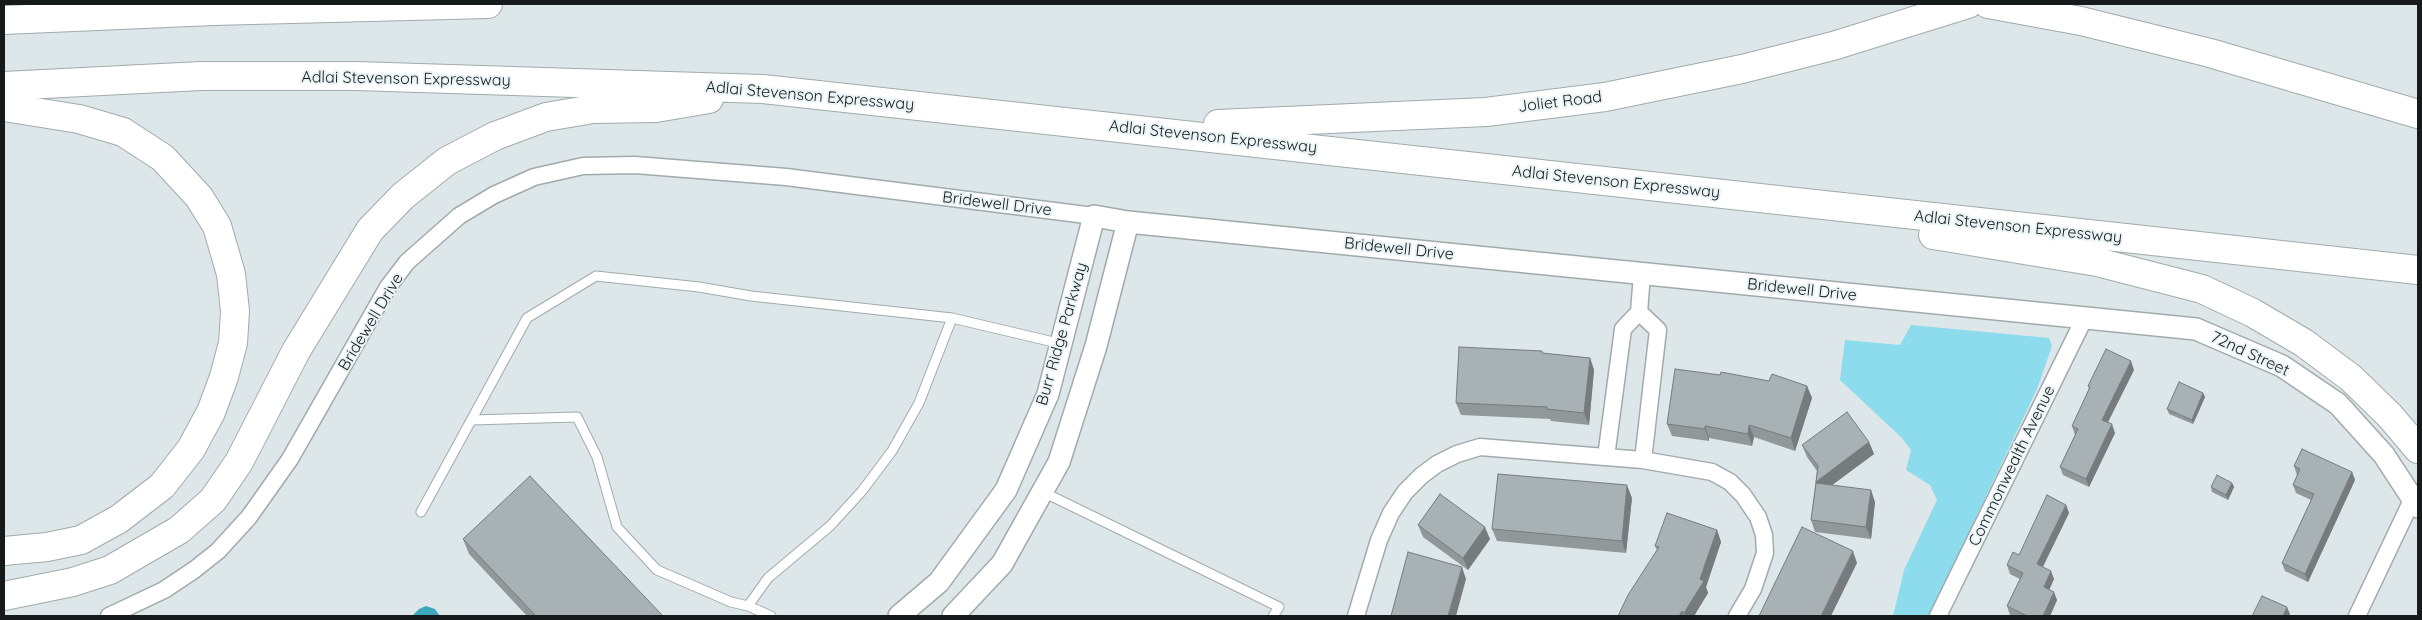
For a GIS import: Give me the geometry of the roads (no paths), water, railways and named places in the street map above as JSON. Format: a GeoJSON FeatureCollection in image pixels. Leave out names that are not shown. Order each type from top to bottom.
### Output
{"type":"FeatureCollection","features":[{"type":"Feature","properties":{"kind":"highway"},"geometry":{"type":"LineString","coordinates":[[4,19],[70,4]]}},
{"type":"Feature","properties":{"kind":"highway"},"geometry":{"type":"LineString","coordinates":[[4,19],[213,11],[488,4]]}},
{"type":"Feature","properties":{"kind":"highway","name":"Joliet Road"},"geometry":{"type":"LineString","coordinates":[[1141,129],[1486,112],[1605,97],[1742,69],[1833,46],[1968,4]]}},
{"type":"Feature","properties":{"kind":"highway"},"geometry":{"type":"LineString","coordinates":[[1988,4],[2081,21],[2210,53],[2418,114]]}},
{"type":"Feature","properties":{"kind":"highway","name":"Adlai Stevenson Expressway"},"geometry":{"type":"LineString","coordinates":[[4,86],[202,76],[356,76],[763,89],[2418,270]]}},
{"type":"Feature","properties":{"kind":"highway"},"geometry":{"type":"LineString","coordinates":[[4,596],[73,582],[110,570],[179,530],[213,500],[239,462],[296,351],[370,230],[403,196],[447,161],[495,136],[546,117],[593,109],[656,108],[763,89]]}},
{"type":"Feature","properties":{"kind":"highway"},"geometry":{"type":"LineString","coordinates":[[4,107],[79,119],[122,132],[163,158],[199,197],[217,226],[231,274],[235,311],[233,343],[224,377],[211,412],[191,448],[162,486],[119,519],[81,540],[4,551]]}},
{"type":"Feature","properties":{"kind":"highway"},"geometry":{"type":"LineString","coordinates":[[1780,201],[1850,221],[2097,262],[2202,289],[2253,313],[2304,343],[2351,378],[2390,416],[2418,449]]}},
{"type":"Feature","properties":{"kind":"street","name":"Bridewell Drive"},"geometry":{"type":"LineString","coordinates":[[108,616],[164,590],[194,570],[218,551],[248,517],[285,466],[388,288],[407,262],[459,216],[494,195],[534,177],[584,166],[635,165],[786,177],[1094,216],[1128,222],[2085,317]]}},
{"type":"Feature","properties":{"kind":"street","name":"Burr Ridge Parkway"},"geometry":{"type":"LineString","coordinates":[[899,616],[939,582],[1006,490],[1048,394],[1094,216]]}},
{"type":"Feature","properties":{"kind":"street","name":"Burr Ridge Parkway"},"geometry":{"type":"LineString","coordinates":[[953,616],[1002,564],[1062,453],[1096,346],[1128,222]]}},
{"type":"Feature","properties":{"kind":"street"},"geometry":{"type":"LineString","coordinates":[[1606,457],[1623,329],[1639,312],[1642,274]]}},
{"type":"Feature","properties":{"kind":"street"},"geometry":{"type":"LineString","coordinates":[[1639,312],[1658,330],[1643,460]]}},
{"type":"Feature","properties":{"kind":"street","name":"72nd Street"},"geometry":{"type":"LineString","coordinates":[[2085,317],[2196,329],[2282,366],[2338,404],[2384,455],[2416,502]]}},
{"type":"Feature","properties":{"kind":"street","name":"Commonwealth Avenue"},"geometry":{"type":"LineString","coordinates":[[1938,616],[2085,317]]}},
{"type":"Feature","properties":{"kind":"street"},"geometry":{"type":"LineString","coordinates":[[1356,616],[1379,540],[1391,513],[1405,492],[1421,476],[1438,464],[1457,454],[1480,447],[1643,460],[1712,472],[1730,482],[1743,495],[1758,517],[1764,535],[1765,553],[1753,589],[1737,616]]}},
{"type":"Feature","properties":{"kind":"street"},"geometry":{"type":"LineString","coordinates":[[2357,616],[2416,502]]}},
{"type":"Feature","properties":{"kind":"lane"},"geometry":{"type":"LineString","coordinates":[[421,512],[527,318],[596,276],[699,287],[751,296],[952,318],[1062,344]]}},
{"type":"Feature","properties":{"kind":"lane"},"geometry":{"type":"LineString","coordinates":[[748,606],[768,578],[837,519],[862,491],[892,451],[919,403],[952,318]]}},
{"type":"Feature","properties":{"kind":"lane"},"geometry":{"type":"LineString","coordinates":[[471,420],[578,417],[597,457],[617,527],[657,570],[731,602],[748,606],[771,616]]}},
{"type":"Feature","properties":{"kind":"lane"},"geometry":{"type":"LineString","coordinates":[[1042,492],[1279,607],[1273,616]]}}]}
